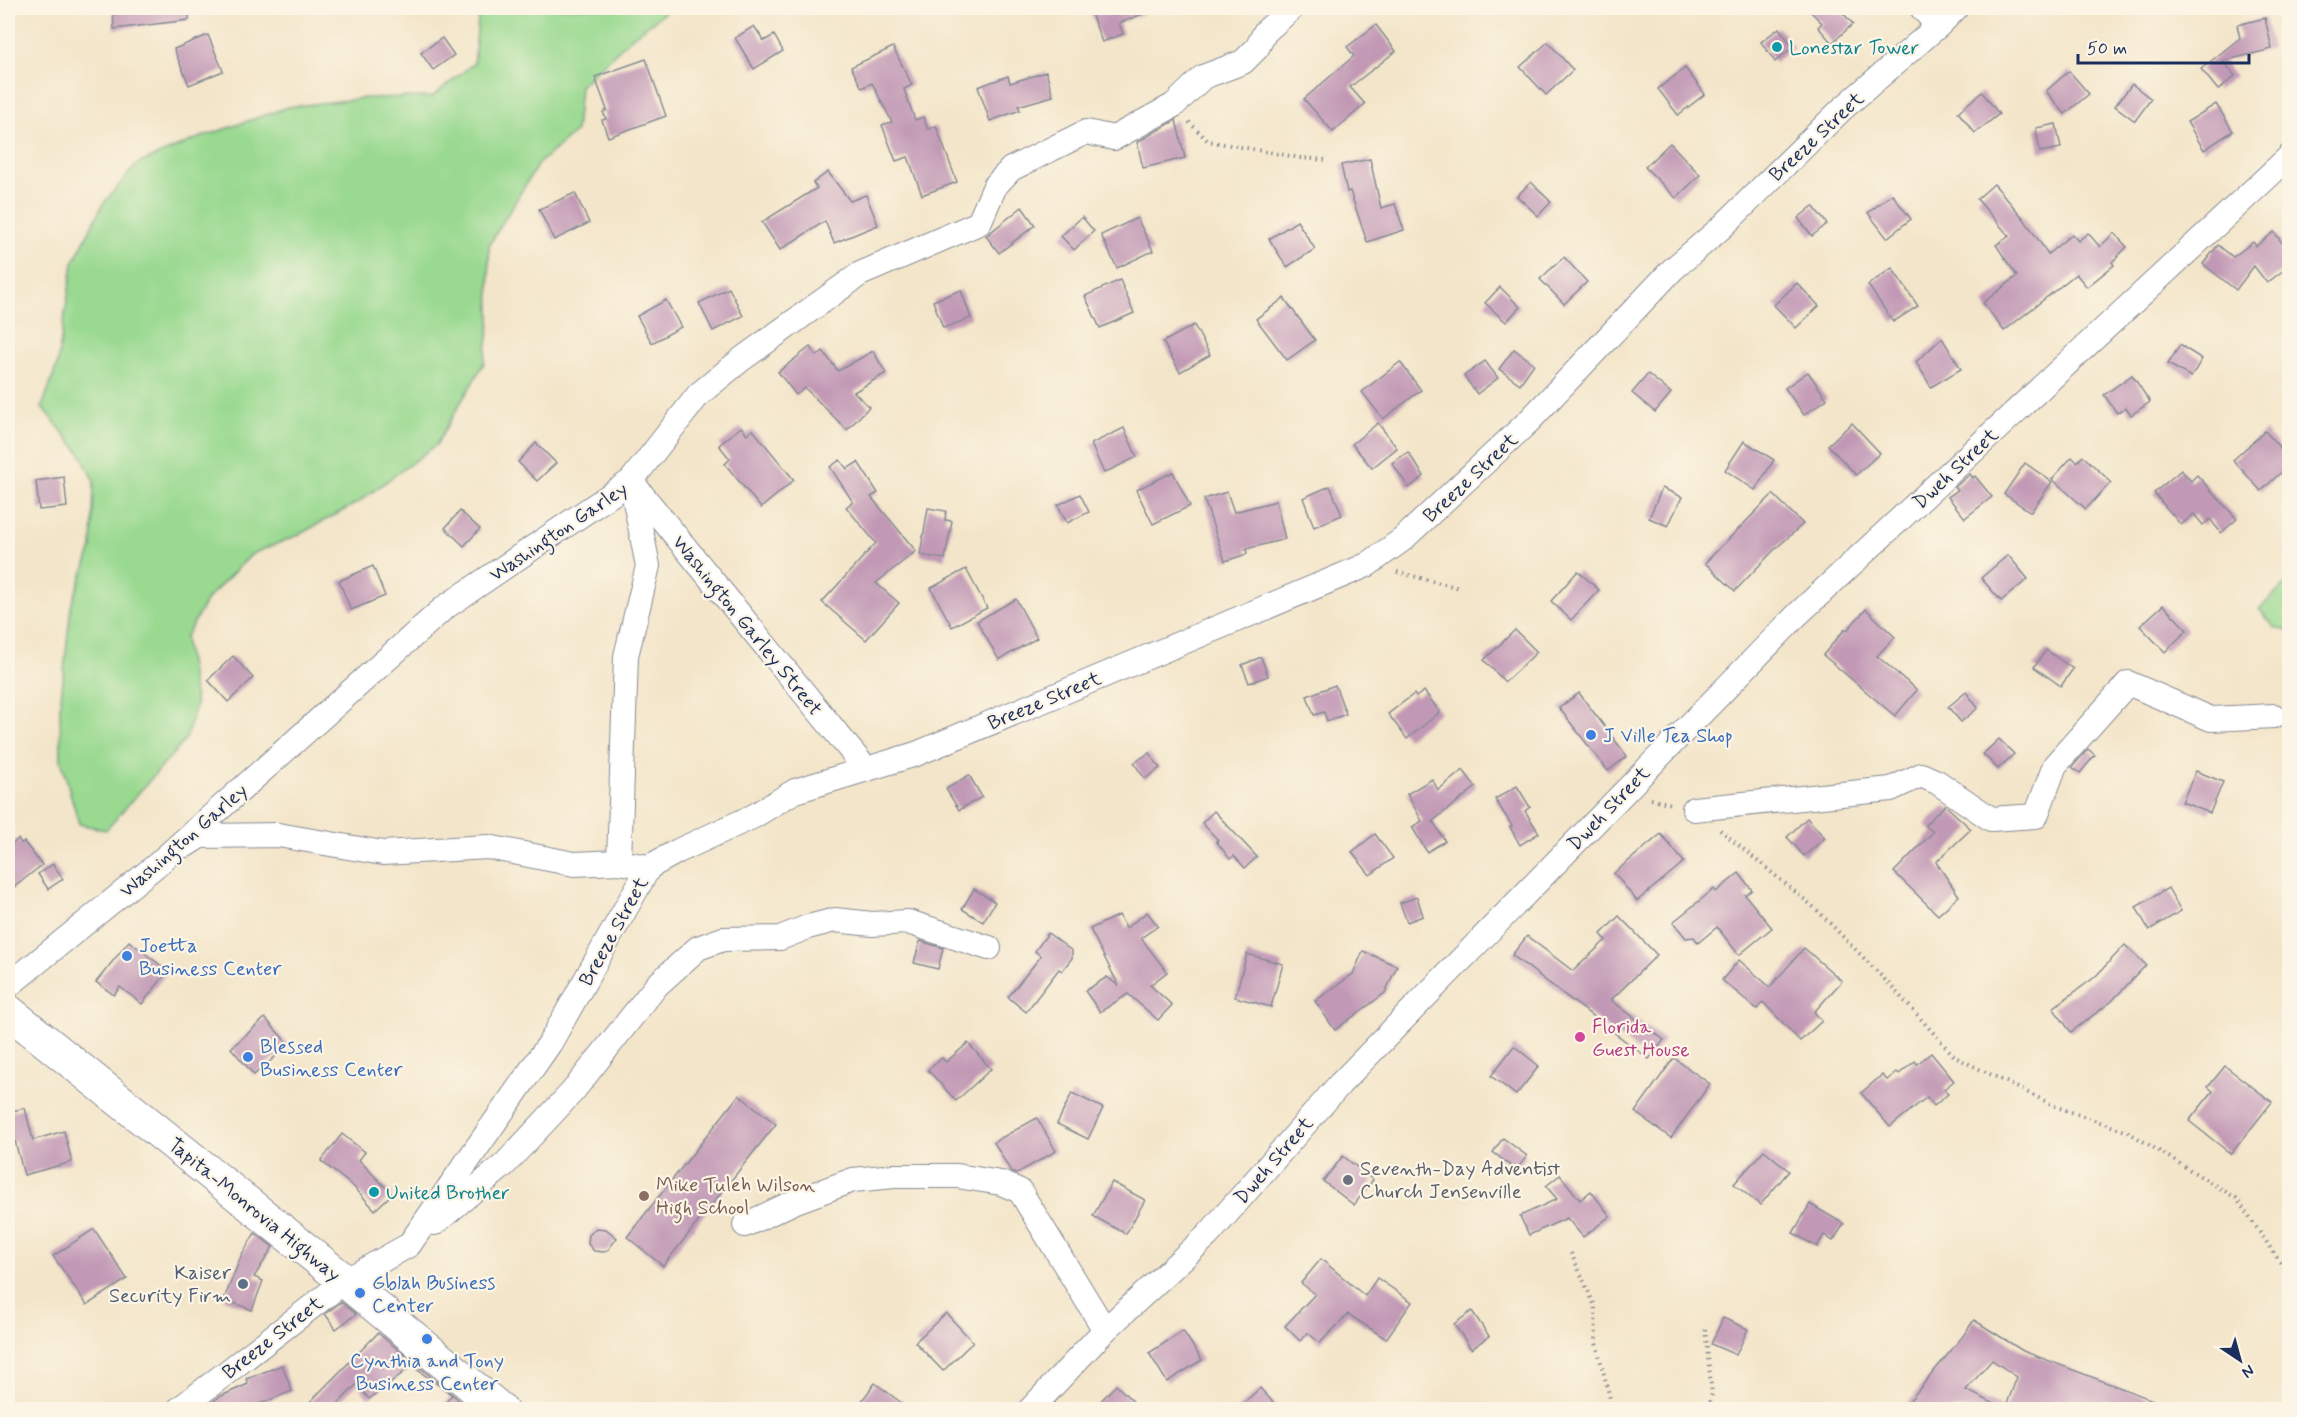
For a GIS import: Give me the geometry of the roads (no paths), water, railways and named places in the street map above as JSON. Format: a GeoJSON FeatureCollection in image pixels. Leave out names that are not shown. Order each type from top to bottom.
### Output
{"type":"FeatureCollection","features":[{"type":"Feature","properties":{"kind":"highway","name":"Tapita-Monrovia Highway"},"geometry":{"type":"LineString","coordinates":[[8,1011],[345,1281],[501,1410]]}},
{"type":"Feature","properties":{"kind":"street","name":"Washington Garley"},"geometry":{"type":"LineString","coordinates":[[8,986],[159,863],[444,608],[631,481],[699,394],[742,359],[861,274],[978,223],[995,186],[1011,169],[1086,132],[1114,138],[1174,105],[1203,77],[1243,63],[1257,48],[1265,32],[1292,8]]}},
{"type":"Feature","properties":{"kind":"street"},"geometry":{"type":"LineString","coordinates":[[1922,8],[1938,26]]}},
{"type":"Feature","properties":{"kind":"street","name":"Breeze Street"},"geometry":{"type":"LineString","coordinates":[[178,1410],[345,1281],[409,1245],[550,1043],[649,867],[754,816],[795,791],[916,754],[1367,565],[1402,540],[1529,421],[1672,270],[1722,227],[1841,110],[1956,8]]}},
{"type":"Feature","properties":{"kind":"street","name":"Dweh Street"},"geometry":{"type":"LineString","coordinates":[[1030,1410],[1105,1330],[1209,1235],[1340,1084],[1798,614],[2289,156]]}},
{"type":"Feature","properties":{"kind":"street","name":"Washington Garley Street"},"geometry":{"type":"LineString","coordinates":[[631,481],[866,769]]}},
{"type":"Feature","properties":{"kind":"street"},"geometry":{"type":"LineString","coordinates":[[619,862],[626,656],[648,566],[631,481]]}},
{"type":"Feature","properties":{"kind":"street"},"geometry":{"type":"LineString","coordinates":[[1694,809],[1891,789],[1921,775],[1937,782],[1991,819],[2036,816],[2055,765],[2128,682],[2211,719],[2274,716]]}},
{"type":"Feature","properties":{"kind":"street"},"geometry":{"type":"LineString","coordinates":[[159,863],[200,836],[278,835],[383,853],[488,847],[574,864],[619,862],[649,867]]}},
{"type":"Feature","properties":{"kind":"street"},"geometry":{"type":"LineString","coordinates":[[409,1245],[505,1164],[573,1091],[657,985],[698,948],[723,939],[780,938],[835,920],[872,924],[908,922],[988,948]]}},
{"type":"Feature","properties":{"kind":"street"},"geometry":{"type":"LineString","coordinates":[[745,1225],[796,1201],[853,1180],[931,1175],[957,1176],[1000,1183],[1020,1191],[1105,1330]]}},
{"type":"Feature","properties":{"kind":"place","name":"Lonestar Tower"},"geometry":{"type":"Point","coordinates":[1777,47]}},
{"type":"Feature","properties":{"kind":"place","name":"J Ville Tea Shop"},"geometry":{"type":"Point","coordinates":[1591,735]}},
{"type":"Feature","properties":{"kind":"place","name":"Joetta Business Center"},"geometry":{"type":"Point","coordinates":[127,956]}},
{"type":"Feature","properties":{"kind":"place","name":"Florida Guest House"},"geometry":{"type":"Point","coordinates":[1580,1037]}},
{"type":"Feature","properties":{"kind":"place","name":"Blessed Business Center"},"geometry":{"type":"Point","coordinates":[248,1057]}},
{"type":"Feature","properties":{"kind":"place","name":"Seventh-Day Adventist Church Jensenville"},"geometry":{"type":"Point","coordinates":[1348,1180]}},
{"type":"Feature","properties":{"kind":"place","name":"United Brother"},"geometry":{"type":"Point","coordinates":[374,1192]}},
{"type":"Feature","properties":{"kind":"place","name":"Mike Tuleh Wilson High School"},"geometry":{"type":"Point","coordinates":[644,1196]}},
{"type":"Feature","properties":{"kind":"place","name":"Kaiser Security Firm"},"geometry":{"type":"Point","coordinates":[243,1284]}},
{"type":"Feature","properties":{"kind":"place","name":"Gblah Business Center"},"geometry":{"type":"Point","coordinates":[360,1293]}},
{"type":"Feature","properties":{"kind":"place","name":"Cynthia and Tony Business Center"},"geometry":{"type":"Point","coordinates":[427,1339]}}]}
